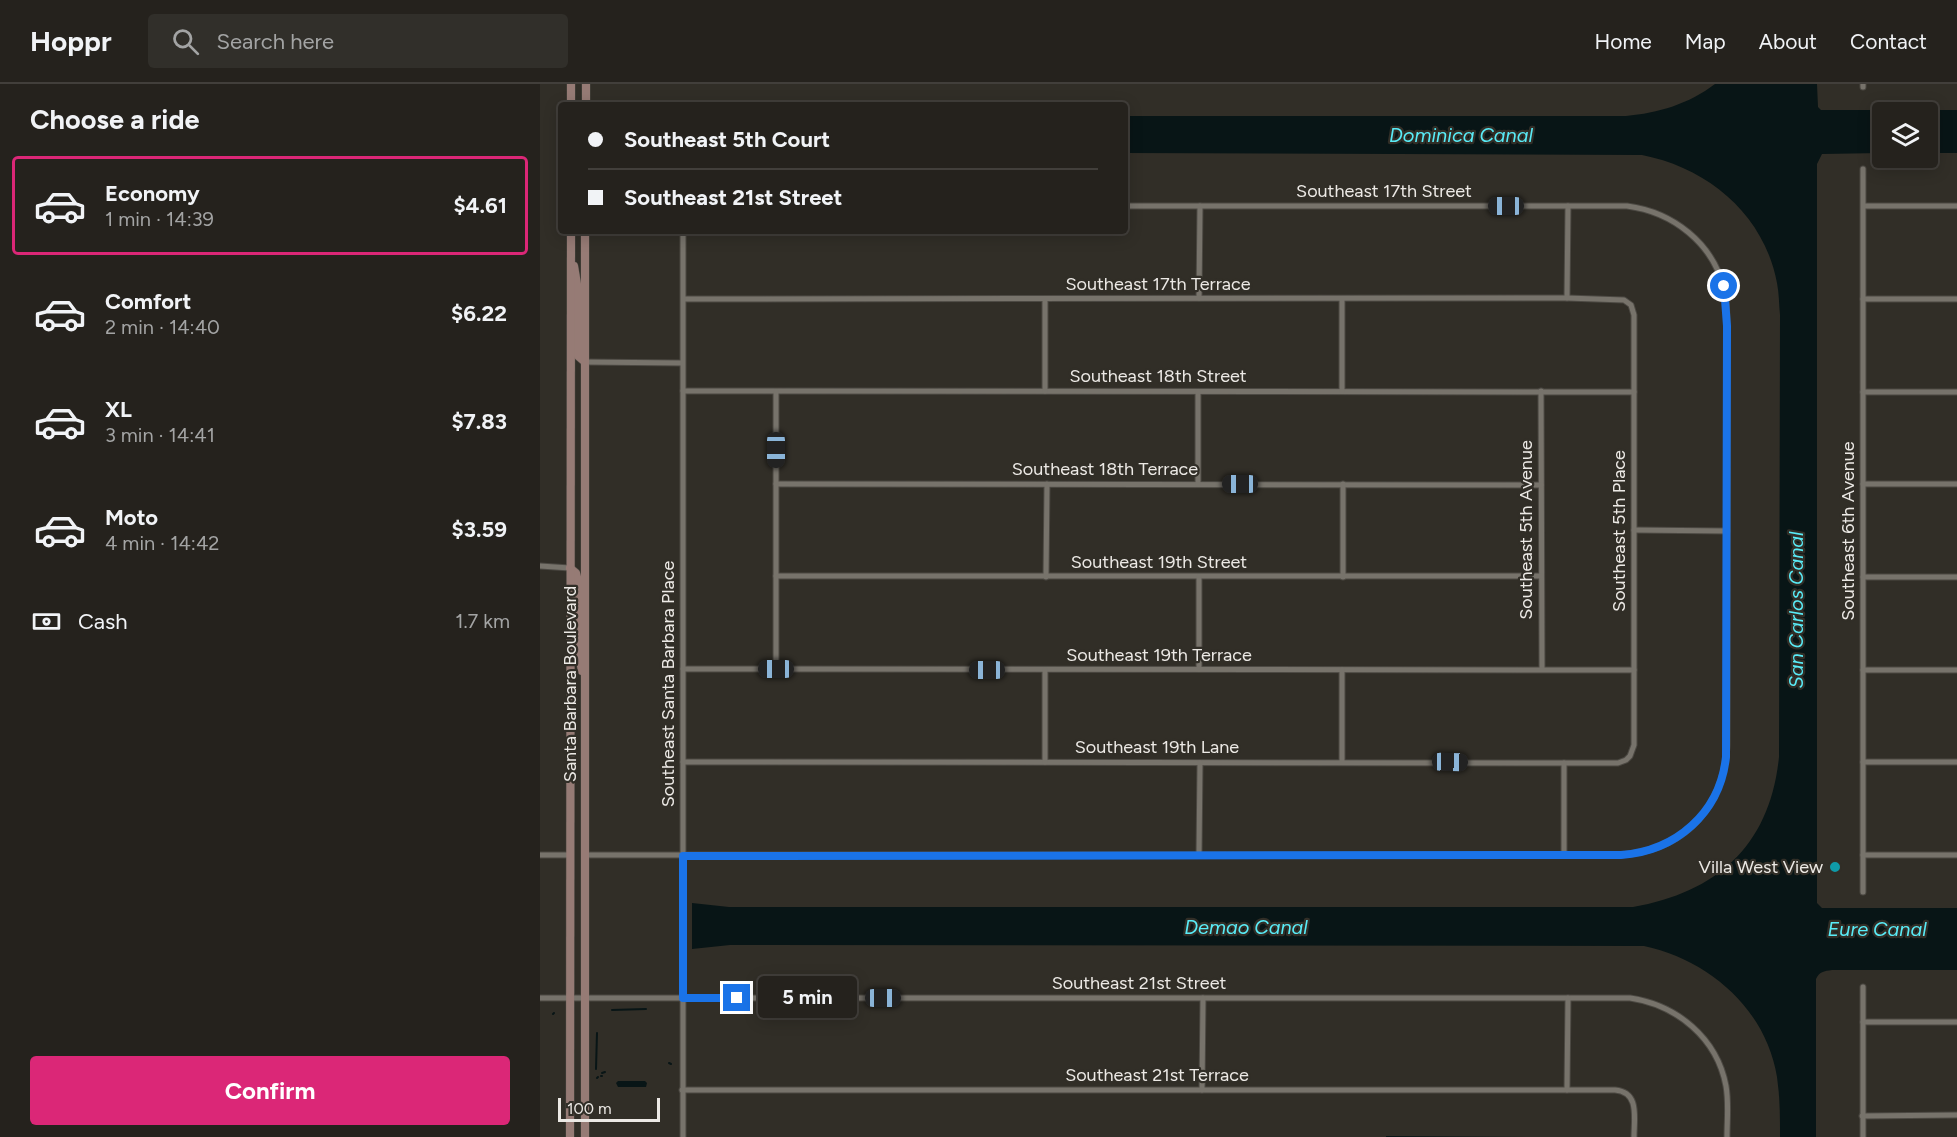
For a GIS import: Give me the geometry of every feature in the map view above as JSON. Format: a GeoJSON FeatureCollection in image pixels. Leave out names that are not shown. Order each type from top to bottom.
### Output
{"type":"FeatureCollection","features":[{"type":"Feature","properties":{"kind":"main road"},"geometry":{"type":"LineString","coordinates":[[571,84],[571,102]]}},
{"type":"Feature","properties":{"kind":"main road"},"geometry":{"type":"LineString","coordinates":[[586,84],[586,102]]}},
{"type":"Feature","properties":{"kind":"main road","name":"Santa Barbara Boulevard"},"geometry":{"type":"LineString","coordinates":[[570,1137],[571,234]]}},
{"type":"Feature","properties":{"kind":"main road","name":"Santa Barbara Boulevard"},"geometry":{"type":"LineString","coordinates":[[585,234],[585,1137]]}},
{"type":"Feature","properties":{"kind":"main road"},"geometry":{"type":"LineString","coordinates":[[571,253],[577,284],[578,356],[585,362]]}},
{"type":"Feature","properties":{"kind":"main road"},"geometry":{"type":"LineString","coordinates":[[570,568],[576,573],[578,580],[579,656],[580,668],[585,678]]}},
{"type":"Feature","properties":{"kind":"street","name":"Southeast 6th Avenue"},"geometry":{"type":"LineString","coordinates":[[1863,169],[1863,892]]}},
{"type":"Feature","properties":{"kind":"street","name":"Southeast 17th Street"},"geometry":{"type":"LineString","coordinates":[[585,855],[1621,855],[1648,851],[1667,844],[1684,834],[1705,813],[1720,784],[1726,757],[1727,531],[1725,295],[1716,267],[1702,246],[1678,223],[1652,211],[1617,206],[1128,206]]}},
{"type":"Feature","properties":{"kind":"street"},"geometry":{"type":"LineString","coordinates":[[1199,298],[1200,206]]}},
{"type":"Feature","properties":{"kind":"street"},"geometry":{"type":"LineString","coordinates":[[1567,298],[1568,206]]}},
{"type":"Feature","properties":{"kind":"street"},"geometry":{"type":"LineString","coordinates":[[1864,206],[1957,206]]}},
{"type":"Feature","properties":{"kind":"street","name":"Southeast Santa Barbara Place"},"geometry":{"type":"LineString","coordinates":[[682,1137],[683,234]]}},
{"type":"Feature","properties":{"kind":"street","name":"Southeast 17th Terrace"},"geometry":{"type":"LineString","coordinates":[[684,299],[1567,298],[1620,299],[1631,305]]}},
{"type":"Feature","properties":{"kind":"street"},"geometry":{"type":"LineString","coordinates":[[1045,299],[1045,391]]}},
{"type":"Feature","properties":{"kind":"street"},"geometry":{"type":"LineString","coordinates":[[1342,299],[1342,391]]}},
{"type":"Feature","properties":{"kind":"street"},"geometry":{"type":"LineString","coordinates":[[1863,299],[1957,299]]}},
{"type":"Feature","properties":{"kind":"street","name":"Southeast 5th Place"},"geometry":{"type":"LineString","coordinates":[[1630,756],[1634,745],[1634,315],[1631,305]]}},
{"type":"Feature","properties":{"kind":"street"},"geometry":{"type":"LineString","coordinates":[[585,362],[682,363]]}},
{"type":"Feature","properties":{"kind":"street","name":"Southeast 5th Avenue"},"geometry":{"type":"LineString","coordinates":[[1541,391],[1542,669]]}},
{"type":"Feature","properties":{"kind":"street","name":"Southeast 18th Street"},"geometry":{"type":"LineString","coordinates":[[683,392],[1634,392]]}},
{"type":"Feature","properties":{"kind":"street"},"geometry":{"type":"LineString","coordinates":[[776,392],[776,669]]}},
{"type":"Feature","properties":{"kind":"street"},"geometry":{"type":"LineString","coordinates":[[1198,392],[1198,484]]}},
{"type":"Feature","properties":{"kind":"street"},"geometry":{"type":"LineString","coordinates":[[1863,392],[1957,392]]}},
{"type":"Feature","properties":{"kind":"street","name":"Southeast 18th Terrace"},"geometry":{"type":"LineString","coordinates":[[776,484],[1541,484]]}},
{"type":"Feature","properties":{"kind":"street"},"geometry":{"type":"LineString","coordinates":[[1046,577],[1047,484]]}},
{"type":"Feature","properties":{"kind":"street"},"geometry":{"type":"LineString","coordinates":[[1343,484],[1343,577]]}},
{"type":"Feature","properties":{"kind":"street"},"geometry":{"type":"LineString","coordinates":[[1863,484],[1957,484]]}},
{"type":"Feature","properties":{"kind":"street"},"geometry":{"type":"LineString","coordinates":[[1634,530],[1727,531]]}},
{"type":"Feature","properties":{"kind":"street"},"geometry":{"type":"LineString","coordinates":[[540,566],[570,568]]}},
{"type":"Feature","properties":{"kind":"street","name":"Southeast 19th Street"},"geometry":{"type":"LineString","coordinates":[[776,576],[1541,576]]}},
{"type":"Feature","properties":{"kind":"street"},"geometry":{"type":"LineString","coordinates":[[1199,577],[1199,669]]}},
{"type":"Feature","properties":{"kind":"street"},"geometry":{"type":"LineString","coordinates":[[1863,577],[1957,577]]}},
{"type":"Feature","properties":{"kind":"street","name":"Southeast 19th Terrace"},"geometry":{"type":"LineString","coordinates":[[683,669],[1634,670]]}},
{"type":"Feature","properties":{"kind":"street"},"geometry":{"type":"LineString","coordinates":[[1045,762],[1046,670]]}},
{"type":"Feature","properties":{"kind":"street"},"geometry":{"type":"LineString","coordinates":[[1342,670],[1342,762]]}},
{"type":"Feature","properties":{"kind":"street"},"geometry":{"type":"LineString","coordinates":[[1863,670],[1957,670]]}},
{"type":"Feature","properties":{"kind":"street","name":"Southeast 19th Lane"},"geometry":{"type":"LineString","coordinates":[[683,762],[1618,763],[1630,756]]}},
{"type":"Feature","properties":{"kind":"street"},"geometry":{"type":"LineString","coordinates":[[1863,762],[1957,762]]}},
{"type":"Feature","properties":{"kind":"street"},"geometry":{"type":"LineString","coordinates":[[1199,855],[1200,763]]}},
{"type":"Feature","properties":{"kind":"street"},"geometry":{"type":"LineString","coordinates":[[1564,763],[1564,855]]}},
{"type":"Feature","properties":{"kind":"street"},"geometry":{"type":"LineString","coordinates":[[540,855],[570,855]]}},
{"type":"Feature","properties":{"kind":"street"},"geometry":{"type":"LineString","coordinates":[[1863,855],[1957,855]]}},
{"type":"Feature","properties":{"kind":"street"},"geometry":{"type":"LineString","coordinates":[[1863,987],[1863,1137]]}},
{"type":"Feature","properties":{"kind":"street","name":"Southeast 21st Street"},"geometry":{"type":"LineString","coordinates":[[540,998],[1568,998],[1641,1000],[1673,1012],[1698,1032],[1711,1048],[1722,1073],[1726,1092],[1727,1137]]}},
{"type":"Feature","properties":{"kind":"street"},"geometry":{"type":"LineString","coordinates":[[1202,1090],[1203,998]]}},
{"type":"Feature","properties":{"kind":"street"},"geometry":{"type":"LineString","coordinates":[[1567,1090],[1568,998]]}},
{"type":"Feature","properties":{"kind":"street"},"geometry":{"type":"LineString","coordinates":[[1863,1022],[1957,1022]]}},
{"type":"Feature","properties":{"kind":"street","name":"Southeast 21st Terrace"},"geometry":{"type":"LineString","coordinates":[[682,1090],[1620,1091],[1630,1096],[1634,1107],[1634,1137]]}},
{"type":"Feature","properties":{"kind":"street"},"geometry":{"type":"LineString","coordinates":[[1863,1116],[1957,1115]]}},
{"type":"Feature","properties":{"kind":"water"},"geometry":{"type":"Polygon","coordinates":[[[1715,84],[1817,84],[1818,107],[1821,110],[1872,110],[1872,153],[1822,154],[1817,164],[1817,903],[1822,908],[1957,908],[1957,970],[1832,970],[1824,971],[1819,975],[1816,979],[1816,1137],[1780,1137],[1778,1084],[1771,1052],[1761,1030],[1731,991],[1691,963],[1644,946],[730,945],[692,949],[692,903],[729,907],[1633,907],[1663,900],[1690,890],[1714,876],[1734,859],[1751,839],[1764,815],[1774,788],[1779,757],[1780,315],[1778,287],[1770,258],[1760,236],[1746,216],[1710,183],[1666,161],[1642,155],[1128,153],[1128,116],[1626,116],[1650,113],[1695,97],[1715,84]]]}},
{"type":"Feature","properties":{"kind":"water"},"geometry":{"type":"Polygon","coordinates":[[[1938,110],[1957,110],[1957,153],[1938,153],[1938,110]]]}},
{"type":"Feature","properties":{"kind":"water"},"geometry":{"type":"Polygon","coordinates":[[[618,1081],[645,1081],[647,1083],[646,1087],[618,1087],[616,1083],[618,1081]]]}},
{"type":"Feature","properties":{"kind":"water"},"geometry":{"type":"Polygon","coordinates":[[[1386,1136],[1531,1137],[1386,1137],[1386,1136]]]}},
{"type":"Feature","properties":{"kind":"waterway"},"geometry":{"type":"LineString","coordinates":[[612,1010],[646,1009]]}},
{"type":"Feature","properties":{"kind":"waterway"},"geometry":{"type":"LineString","coordinates":[[596,1069],[597,1033]]}},
{"type":"Feature","properties":{"kind":"place","name":"Villa West View"},"geometry":{"type":"Point","coordinates":[1835,867]}},
{"type":"Feature","properties":{"kind":"route"},"geometry":{"type":"LineString","coordinates":[[737,998],[683,998],[683,856],[1630,855],[1658,848],[1684,834],[1711,804],[1724,775],[1726,757],[1727,326],[1724,286]]}},
{"type":"Feature","properties":{"kind":"water label","name":"Dominica Canal"},"geometry":{"type":"Point","coordinates":[1461,135]}},
{"type":"Feature","properties":{"kind":"water label","name":"San Carlos Canal"},"geometry":{"type":"Point","coordinates":[1796,610]}},
{"type":"Feature","properties":{"kind":"water label","name":"Demao Canal"},"geometry":{"type":"Point","coordinates":[1246,927]}},
{"type":"Feature","properties":{"kind":"water label","name":"Eure Canal"},"geometry":{"type":"Point","coordinates":[1877,929]}}]}
